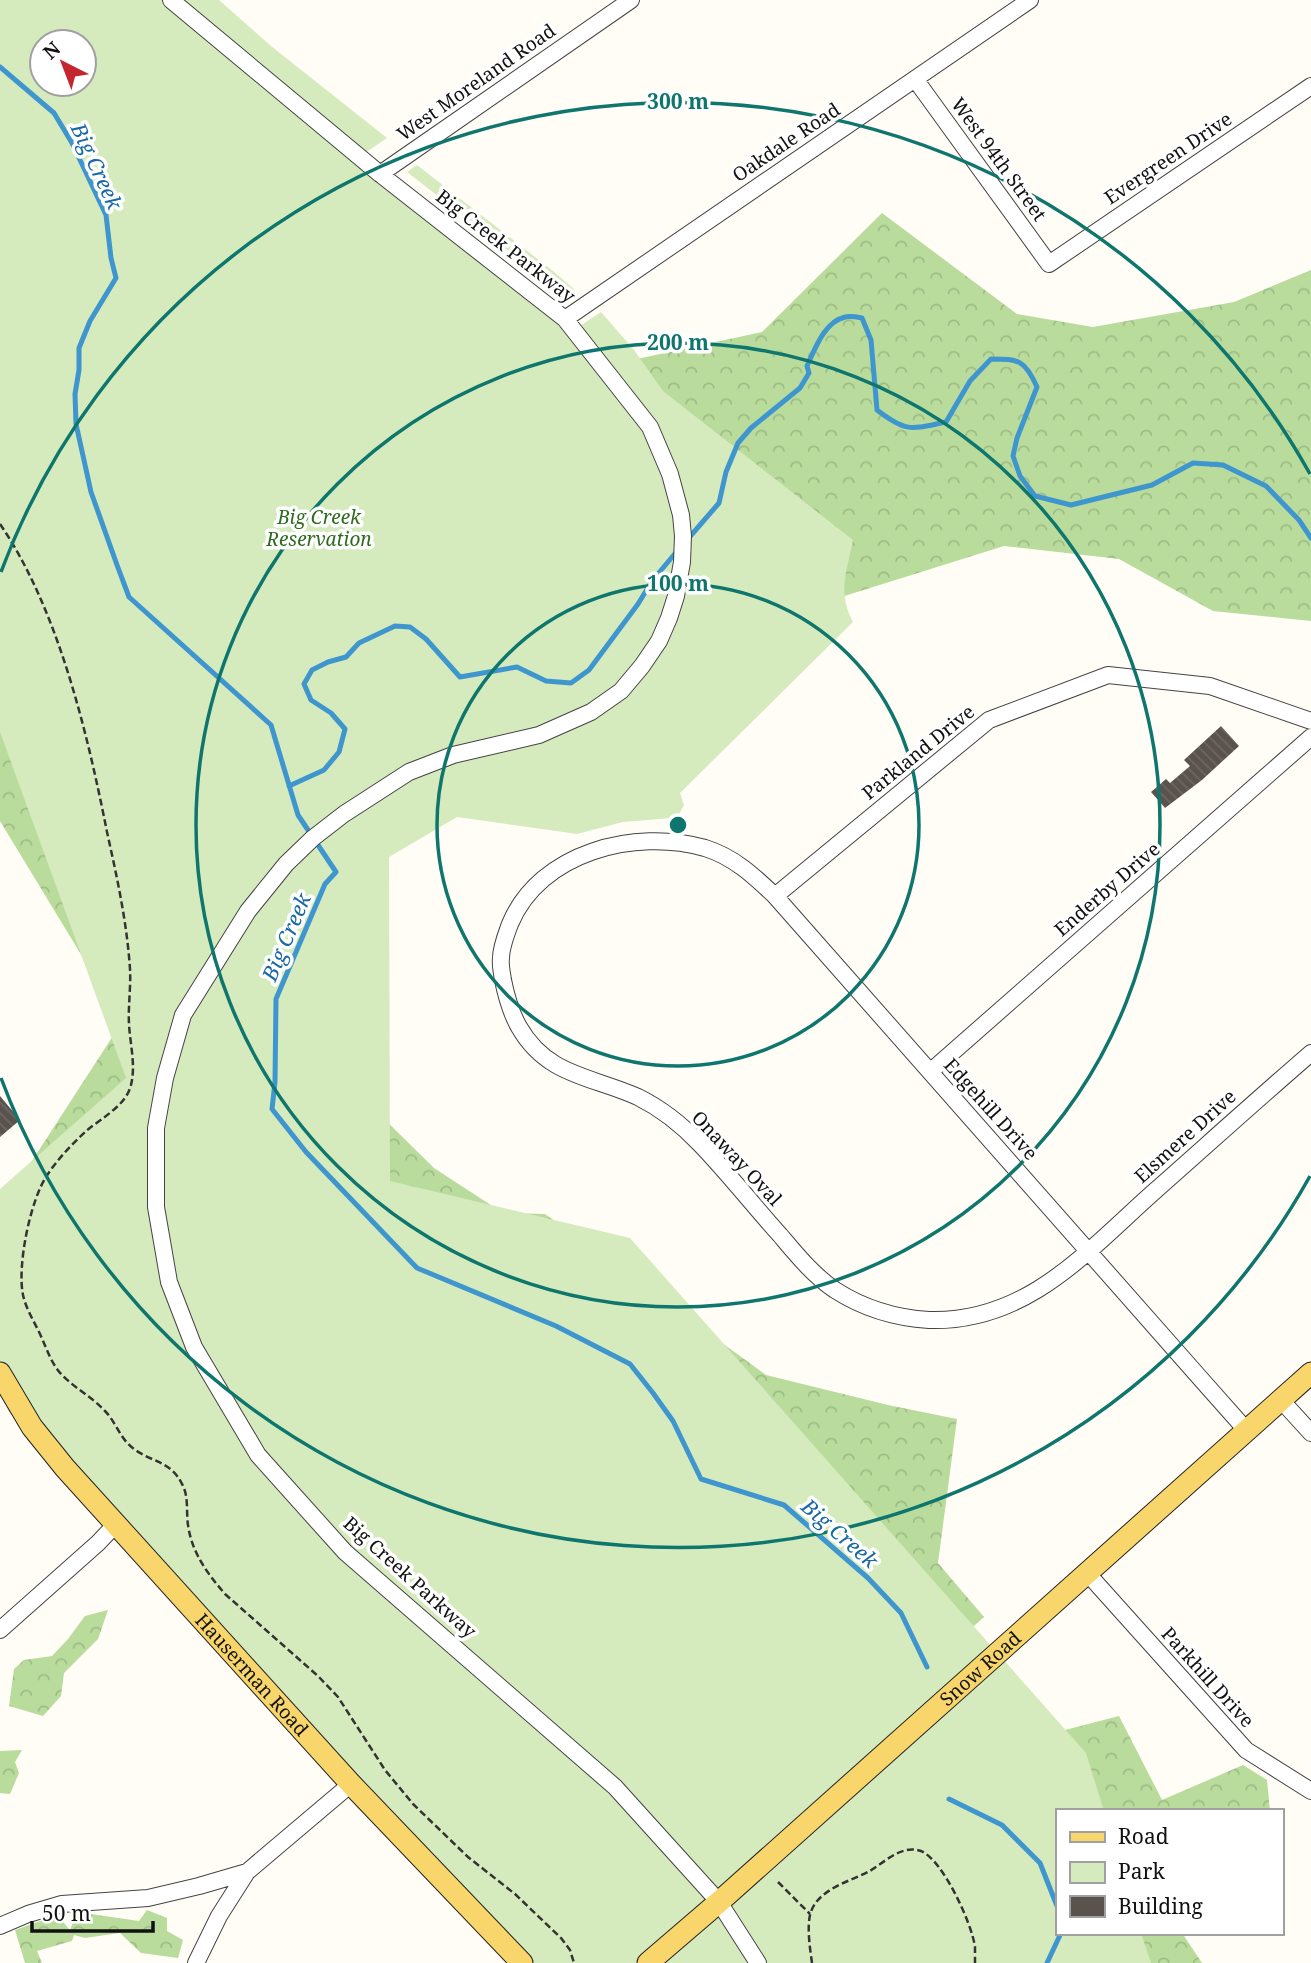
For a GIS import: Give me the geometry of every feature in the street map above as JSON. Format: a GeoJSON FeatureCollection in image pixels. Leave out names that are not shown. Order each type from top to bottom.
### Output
{"type":"FeatureCollection","features":[{"type":"Feature","properties":{"kind":"main road","name":"Snow Road"},"geometry":{"type":"LineString","coordinates":[[648,1963],[1311,1373]]}},
{"type":"Feature","properties":{"kind":"main road","name":"Hauserman Road"},"geometry":{"type":"LineString","coordinates":[[2,1382],[32,1427],[65,1468],[351,1784],[522,1963]]}},
{"type":"Feature","properties":{"kind":"street","name":"Big Creek Parkway"},"geometry":{"type":"LineString","coordinates":[[171,0],[380,174],[565,319],[650,427],[670,474],[681,515],[683,536],[676,596],[659,641],[621,691],[591,712],[539,735],[453,755],[409,772],[344,814],[313,838],[286,864],[248,911],[183,1016],[165,1078],[156,1128],[156,1207],[169,1282],[194,1347],[258,1455],[345,1552],[615,1787],[719,1902],[758,1963]]}},
{"type":"Feature","properties":{"kind":"street","name":"West Moreland Road"},"geometry":{"type":"LineString","coordinates":[[380,174],[631,0]]}},
{"type":"Feature","properties":{"kind":"street","name":"Oakdale Road"},"geometry":{"type":"LineString","coordinates":[[565,319],[1031,0]]}},
{"type":"Feature","properties":{"kind":"street","name":"West 94th Street"},"geometry":{"type":"LineString","coordinates":[[915,79],[1049,264]]}},
{"type":"Feature","properties":{"kind":"street","name":"Evergreen Drive"},"geometry":{"type":"LineString","coordinates":[[1049,264],[1311,86]]}},
{"type":"Feature","properties":{"kind":"street","name":"Parkland Drive"},"geometry":{"type":"LineString","coordinates":[[775,896],[989,720],[1108,675],[1210,686],[1311,721]]}},
{"type":"Feature","properties":{"kind":"street","name":"Enderby Drive"},"geometry":{"type":"LineString","coordinates":[[930,1072],[1311,737]]}},
{"type":"Feature","properties":{"kind":"street","name":"Onaway Oval"},"geometry":{"type":"LineString","coordinates":[[684,844],[647,842],[598,850],[573,859],[552,872],[534,886],[522,902],[505,938],[500,959],[510,1008],[518,1026],[538,1053],[568,1073],[641,1098],[669,1117],[700,1144],[816,1275],[854,1301],[873,1309],[916,1319],[943,1320],[995,1311],[1039,1290],[1088,1251]]}},
{"type":"Feature","properties":{"kind":"street","name":"Edgehill Drive"},"geometry":{"type":"LineString","coordinates":[[684,844],[707,849],[731,859],[775,896],[1247,1431]]}},
{"type":"Feature","properties":{"kind":"street","name":"Elsmere Drive"},"geometry":{"type":"LineString","coordinates":[[1088,1251],[1311,1053]]}},
{"type":"Feature","properties":{"kind":"street"},"geometry":{"type":"LineString","coordinates":[[1281,1400],[1311,1433]]}},
{"type":"Feature","properties":{"kind":"street"},"geometry":{"type":"LineString","coordinates":[[0,1630],[116,1524]]}},
{"type":"Feature","properties":{"kind":"street","name":"Parkhill Drive"},"geometry":{"type":"LineString","coordinates":[[1087,1574],[1246,1750],[1311,1791]]}},
{"type":"Feature","properties":{"kind":"street"},"geometry":{"type":"LineString","coordinates":[[196,1963],[219,1916],[247,1872],[351,1784]]}},
{"type":"Feature","properties":{"kind":"street"},"geometry":{"type":"LineString","coordinates":[[0,1926],[62,1904],[148,1898],[247,1872]]}},
{"type":"Feature","properties":{"kind":"path"},"geometry":{"type":"LineString","coordinates":[[812,1963],[810,1914],[820,1898],[900,1852],[911,1850],[921,1851],[951,1884],[975,1946],[975,1963]]}},
{"type":"Feature","properties":{"kind":"path"},"geometry":{"type":"LineString","coordinates":[[778,1882],[810,1914]]}},
{"type":"Feature","properties":{"kind":"green space","name":"Big Creek Reservation"},"geometry":{"type":"Polygon","coordinates":[[[0,0],[123,0],[563,375],[762,332],[882,213],[1017,314],[1093,327],[1234,302],[1311,270],[1311,621],[1213,611],[1119,559],[1004,546],[838,598],[414,803],[358,857],[365,1100],[434,1168],[503,1213],[545,1214],[766,1375],[957,1419],[938,1563],[984,1617],[612,1948],[6,1201],[122,1022],[0,821],[0,0]]]}},
{"type":"Feature","properties":{"kind":"green space","name":"Big Creek Reservation"},"geometry":{"type":"Polygon","coordinates":[[[0,0],[219,0],[271,46],[387,138],[362,155],[580,326],[601,312],[634,350],[663,391],[853,540],[844,591],[853,622],[680,793],[684,805],[678,816],[623,822],[577,834],[457,817],[389,857],[390,1181],[630,1238],[1086,1753],[1103,1809],[1056,1809],[1056,1935],[1142,1935],[1151,1963],[524,1963],[8,1411],[0,1388],[0,1189],[126,1078],[0,732],[0,0]]]}},
{"type":"Feature","properties":{"kind":"green space"},"geometry":{"type":"Polygon","coordinates":[[[417,165],[574,289],[565,295],[407,172],[417,165]]]}},
{"type":"Feature","properties":{"kind":"green space"},"geometry":{"type":"Polygon","coordinates":[[[108,1610],[98,1639],[64,1673],[61,1696],[43,1716],[9,1706],[14,1669],[24,1660],[52,1656],[85,1616],[108,1610]]]}},
{"type":"Feature","properties":{"kind":"green space"},"geometry":{"type":"Polygon","coordinates":[[[1011,1669],[1065,1730],[1119,1716],[1162,1800],[1243,1765],[1267,1780],[1270,1809],[1056,1809],[1056,1935],[1183,1935],[1202,1963],[933,1963],[1011,1669]]]}},
{"type":"Feature","properties":{"kind":"green space"},"geometry":{"type":"Polygon","coordinates":[[[22,1750],[15,1762],[19,1773],[10,1794],[0,1793],[0,1751],[22,1750]]]}},
{"type":"Feature","properties":{"kind":"green space"},"geometry":{"type":"Polygon","coordinates":[[[147,1910],[167,1918],[167,1931],[183,1940],[178,1958],[141,1953],[120,1933],[85,1938],[74,1935],[72,1941],[37,1951],[42,1963],[25,1963],[15,1930],[57,1915],[70,1930],[77,1912],[139,1921],[147,1910]]]}},
{"type":"Feature","properties":{"kind":"building"},"geometry":{"type":"Polygon","coordinates":[[[1221,726],[1239,746],[1202,780],[1165,808],[1151,792],[1166,779],[1170,783],[1190,766],[1184,760],[1221,726]]]}},
{"type":"Feature","properties":{"kind":"building"},"geometry":{"type":"Polygon","coordinates":[[[0,1096],[20,1120],[0,1137],[0,1096]]]}},
{"type":"Feature","properties":{"kind":"waterway","name":"Big Creek"},"geometry":{"type":"LineString","coordinates":[[0,67],[54,113],[72,143],[106,215],[116,278],[90,321],[79,348],[75,394],[76,424],[91,492],[129,597],[271,725],[298,815],[336,872],[325,884],[276,999],[272,1109],[306,1152],[417,1268],[556,1326],[630,1364],[673,1421],[701,1479],[784,1505],[868,1578],[901,1613],[927,1667]]}},
{"type":"Feature","properties":{"kind":"waterway"},"geometry":{"type":"LineString","coordinates":[[687,540],[719,503],[726,472],[738,443],[751,428],[800,388],[809,373],[807,366],[821,337],[831,324],[845,317],[862,318],[871,340],[877,410],[903,426],[917,427],[946,422],[970,381],[991,359],[1015,361],[1025,366],[1037,387],[1017,438],[1013,456],[1020,476],[1035,496],[1071,505],[1152,485],[1193,463],[1223,465],[1266,486],[1299,520],[1311,538]]}},
{"type":"Feature","properties":{"kind":"waterway"},"geometry":{"type":"LineString","coordinates":[[289,786],[324,770],[339,752],[345,729],[331,713],[311,700],[304,684],[312,670],[346,657],[359,643],[395,626],[410,627],[426,639],[460,677],[517,667],[546,681],[571,683],[589,670],[652,581],[678,550]]}},
{"type":"Feature","properties":{"kind":"waterway","name":"Big Creek"},"geometry":{"type":"LineString","coordinates":[[949,1799],[1002,1825],[1040,1863],[1056,1903]]}},
{"type":"Feature","properties":{"kind":"waterway","name":"Big Creek"},"geometry":{"type":"LineString","coordinates":[[1047,1963],[1060,1935]]}}]}
